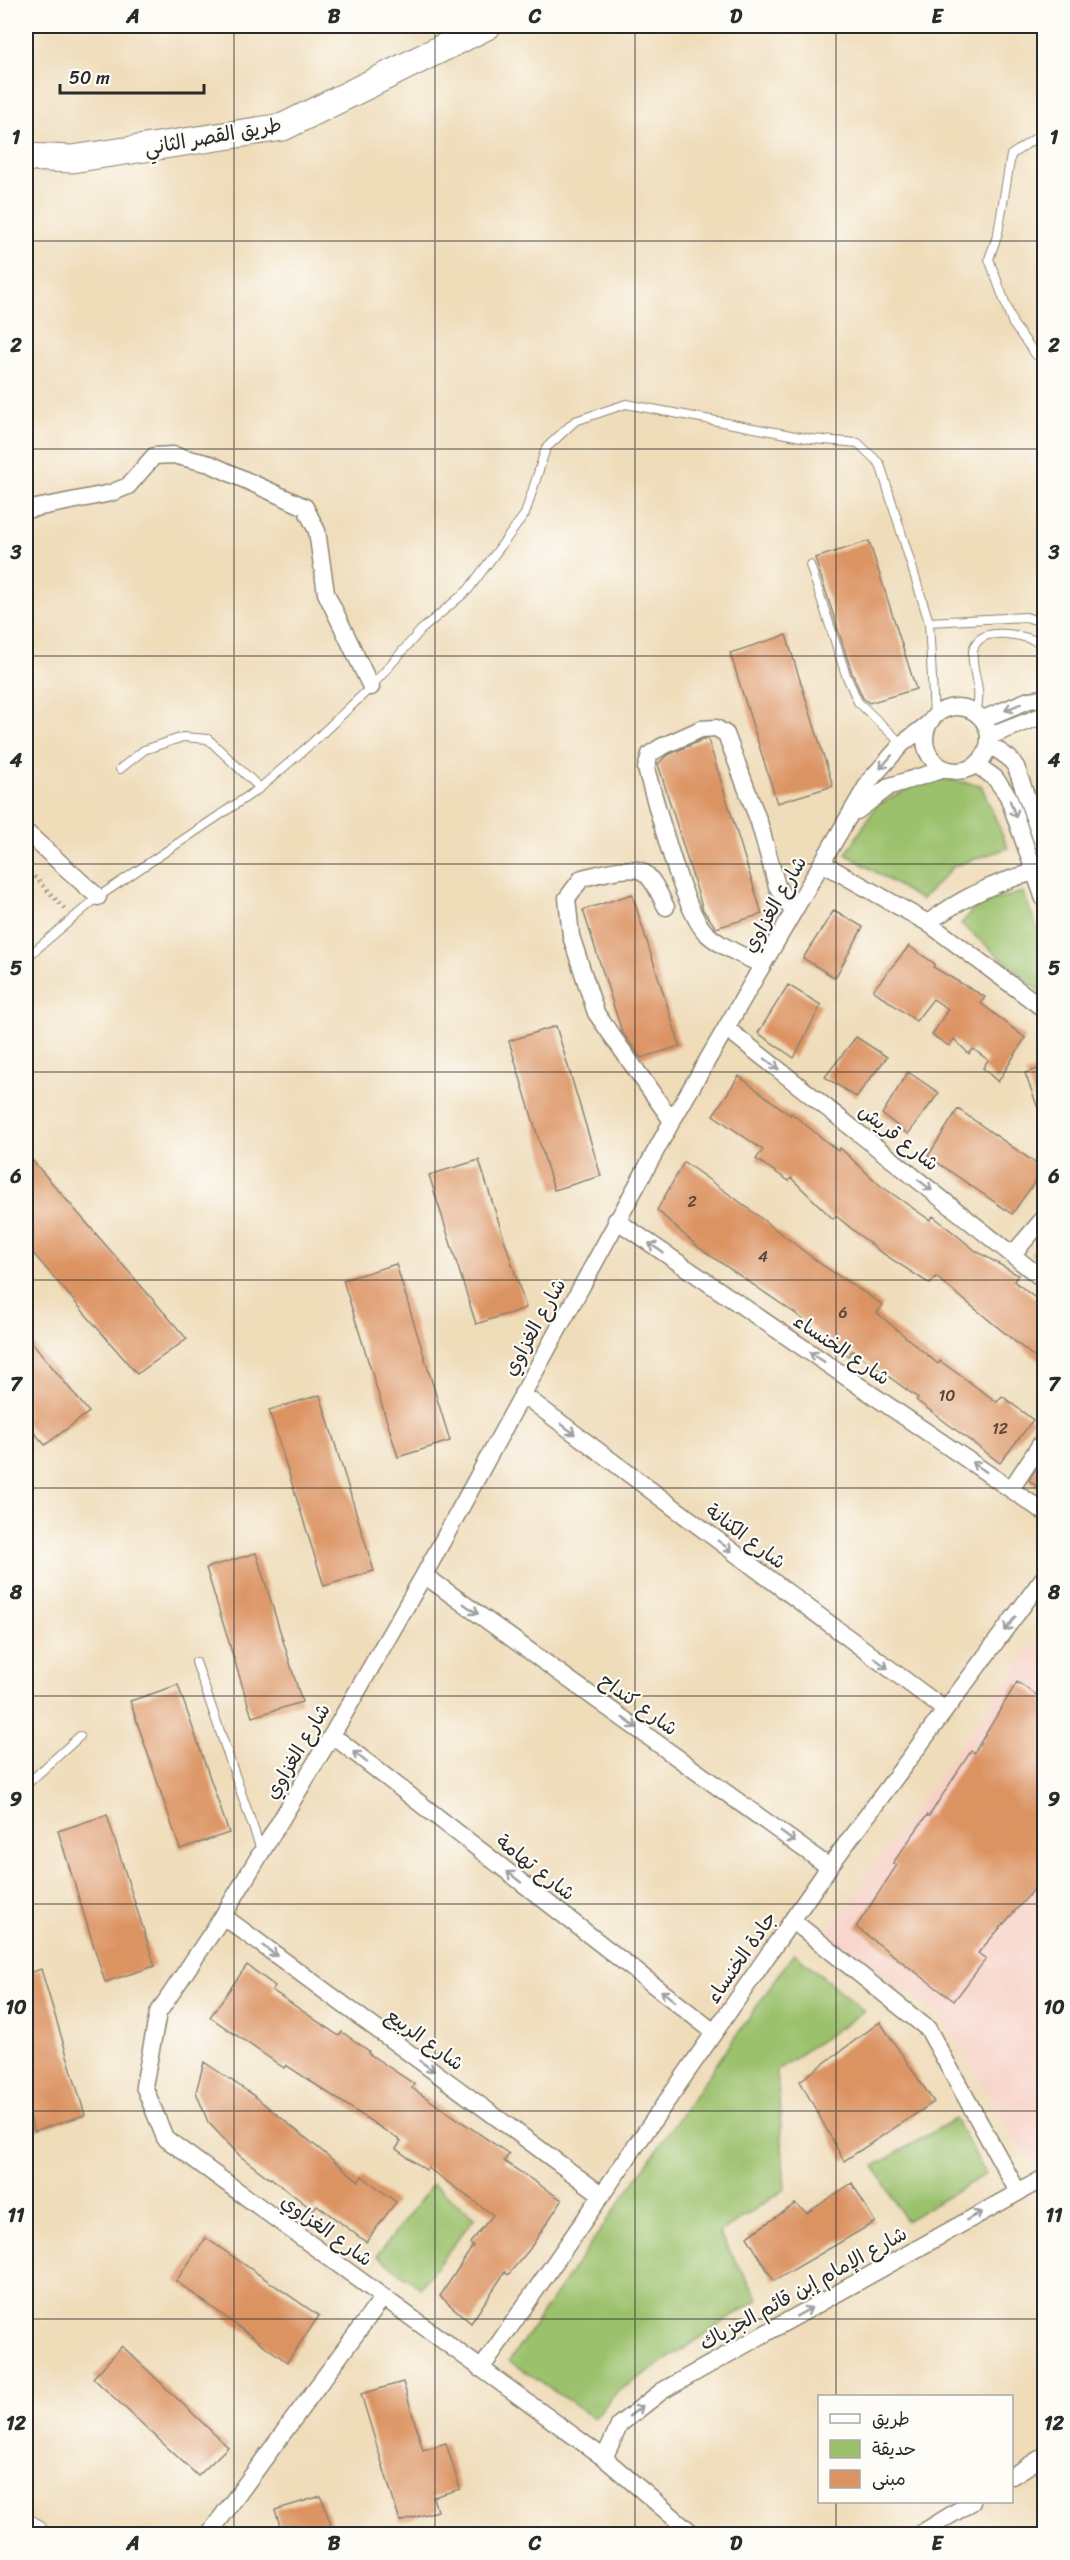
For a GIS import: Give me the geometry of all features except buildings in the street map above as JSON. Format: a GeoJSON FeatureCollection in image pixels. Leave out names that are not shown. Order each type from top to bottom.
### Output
{"type":"FeatureCollection","features":[{"type":"Feature","properties":{"kind":"highway"},"geometry":{"type":"LineString","coordinates":[[26,2530],[30,2535]]}},
{"type":"Feature","properties":{"kind":"main road","name":"طريق القصر الثاني"},"geometry":{"type":"LineString","coordinates":[[26,157],[72,159],[283,127],[487,26]]}},
{"type":"Feature","properties":{"kind":"street"},"geometry":{"type":"LineString","coordinates":[[26,510],[111,493],[128,486],[154,456],[173,455],[210,464],[305,507],[317,531],[326,593],[371,687]]}},
{"type":"Feature","properties":{"kind":"street"},"geometry":{"type":"LineString","coordinates":[[1044,698],[1029,700],[980,716],[959,706],[941,710],[931,720],[925,741],[926,750],[930,758],[945,769],[961,771],[977,765],[983,759],[989,740],[1044,715]]}},
{"type":"Feature","properties":{"kind":"street"},"geometry":{"type":"LineString","coordinates":[[980,716],[989,740],[1016,767],[1044,846]]}},
{"type":"Feature","properties":{"kind":"street","name":"شارع الغزاوي"},"geometry":{"type":"LineString","coordinates":[[685,2533],[604,2458],[165,2138],[144,2086],[158,2013],[223,1916],[332,1735],[424,1575],[672,1121],[870,780],[902,744],[931,720]]}},
{"type":"Feature","properties":{"kind":"street"},"geometry":{"type":"LineString","coordinates":[[762,965],[715,940],[704,931],[687,900],[646,769],[650,754],[701,729],[716,728],[726,734],[759,822],[777,886],[793,912]]}},
{"type":"Feature","properties":{"kind":"street"},"geometry":{"type":"LineString","coordinates":[[977,765],[995,778],[1008,796],[1044,899]]}},
{"type":"Feature","properties":{"kind":"street","name":"شارع الغزاوي"},"geometry":{"type":"LineString","coordinates":[[851,815],[890,786],[945,769]]}},
{"type":"Feature","properties":{"kind":"street"},"geometry":{"type":"LineString","coordinates":[[26,832],[98,897]]}},
{"type":"Feature","properties":{"kind":"street"},"geometry":{"type":"LineString","coordinates":[[822,863],[928,923],[1044,1009]]}},
{"type":"Feature","properties":{"kind":"street"},"geometry":{"type":"LineString","coordinates":[[666,907],[649,878],[641,870],[628,869],[582,878],[567,898],[571,936],[596,1013],[672,1121]]}},
{"type":"Feature","properties":{"kind":"street"},"geometry":{"type":"LineString","coordinates":[[928,923],[982,889],[1035,872]]}},
{"type":"Feature","properties":{"kind":"street","name":"شارع قريش"},"geometry":{"type":"LineString","coordinates":[[726,1028],[1044,1280]]}},
{"type":"Feature","properties":{"kind":"street"},"geometry":{"type":"LineString","coordinates":[[1013,1254],[1044,1218]]}},
{"type":"Feature","properties":{"kind":"street","name":"شارع الخنساء"},"geometry":{"type":"LineString","coordinates":[[616,1221],[1044,1512]]}},
{"type":"Feature","properties":{"kind":"street","name":"شارع الكنانة"},"geometry":{"type":"LineString","coordinates":[[522,1394],[945,1710]]}},
{"type":"Feature","properties":{"kind":"street"},"geometry":{"type":"LineString","coordinates":[[1011,1489],[1044,1438]]}},
{"type":"Feature","properties":{"kind":"street","name":"شارع كنداح"},"geometry":{"type":"LineString","coordinates":[[424,1575],[829,1867]]}},
{"type":"Feature","properties":{"kind":"street","name":"جادة الخنساء"},"geometry":{"type":"LineString","coordinates":[[481,2369],[829,1867],[1044,1577]]}},
{"type":"Feature","properties":{"kind":"street","name":"شارع تهامة"},"geometry":{"type":"LineString","coordinates":[[332,1735],[714,2032]]}},
{"type":"Feature","properties":{"kind":"street","name":"شارع الربيع"},"geometry":{"type":"LineString","coordinates":[[223,1916],[602,2195]]}},
{"type":"Feature","properties":{"kind":"street"},"geometry":{"type":"LineString","coordinates":[[792,1920],[928,2029],[1018,2192]]}},
{"type":"Feature","properties":{"kind":"street","name":"شارع الإمام إبن قائم الجزياك"},"geometry":{"type":"LineString","coordinates":[[604,2458],[620,2424],[662,2391],[1044,2178]]}},
{"type":"Feature","properties":{"kind":"street"},"geometry":{"type":"LineString","coordinates":[[209,2535],[383,2297]]}},
{"type":"Feature","properties":{"kind":"street"},"geometry":{"type":"LineString","coordinates":[[1013,2475],[1044,2456]]}},
{"type":"Feature","properties":{"kind":"street"},"geometry":{"type":"LineString","coordinates":[[920,2535],[970,2503]]}},
{"type":"Feature","properties":{"kind":"lane"},"geometry":{"type":"LineString","coordinates":[[1036,355],[1012,324],[989,259],[998,233],[1011,154],[1044,132]]}},
{"type":"Feature","properties":{"kind":"lane"},"geometry":{"type":"LineString","coordinates":[[26,958],[98,897],[260,788],[371,687],[421,630],[468,590],[525,514],[546,448],[574,421],[626,404],[812,439],[858,443],[880,464],[929,622],[931,720]]}},
{"type":"Feature","properties":{"kind":"lane"},"geometry":{"type":"LineString","coordinates":[[810,565],[846,675],[858,702],[902,744]]}},
{"type":"Feature","properties":{"kind":"lane"},"geometry":{"type":"LineString","coordinates":[[929,622],[1026,617],[1044,623]]}},
{"type":"Feature","properties":{"kind":"lane"},"geometry":{"type":"LineString","coordinates":[[980,716],[979,685],[972,659],[977,643],[983,637],[999,633],[1022,636],[1044,644]]}},
{"type":"Feature","properties":{"kind":"lane"},"geometry":{"type":"LineString","coordinates":[[120,769],[144,750],[183,737],[208,740],[260,788]]}},
{"type":"Feature","properties":{"kind":"lane"},"geometry":{"type":"LineString","coordinates":[[196,1662],[261,1850]]}},
{"type":"Feature","properties":{"kind":"lane"},"geometry":{"type":"LineString","coordinates":[[26,1785],[80,1736]]}},
{"type":"Feature","properties":{"kind":"path"},"geometry":{"type":"LineString","coordinates":[[26,868],[74,918]]}},
{"type":"Feature","properties":{"kind":"shaded area"},"geometry":{"type":"Polygon","coordinates":[[[1044,1628],[1044,2164],[1035,2170],[941,2016],[826,1934],[1044,1628]]]}},
{"type":"Feature","properties":{"kind":"green space"},"geometry":{"type":"Polygon","coordinates":[[[931,777],[981,785],[1008,848],[954,866],[921,900],[846,854],[877,805],[931,777]]]}},
{"type":"Feature","properties":{"kind":"green space"},"geometry":{"type":"Polygon","coordinates":[[[1023,892],[1044,945],[1044,995],[961,924],[977,905],[1023,892]]]}},
{"type":"Feature","properties":{"kind":"green space"},"geometry":{"type":"Polygon","coordinates":[[[1044,1239],[1044,1263],[1032,1254],[1044,1239]]]}},
{"type":"Feature","properties":{"kind":"green space"},"geometry":{"type":"Polygon","coordinates":[[[794,1953],[864,2011],[777,2070],[785,2189],[719,2234],[759,2299],[617,2392],[594,2418],[509,2361],[794,1953]]]}},
{"type":"Feature","properties":{"kind":"green space"},"geometry":{"type":"Polygon","coordinates":[[[955,2119],[986,2174],[906,2221],[874,2166],[955,2119]]]}},
{"type":"Feature","properties":{"kind":"green space"},"geometry":{"type":"Polygon","coordinates":[[[433,2184],[475,2217],[420,2288],[377,2255],[433,2184]]]}}]}
